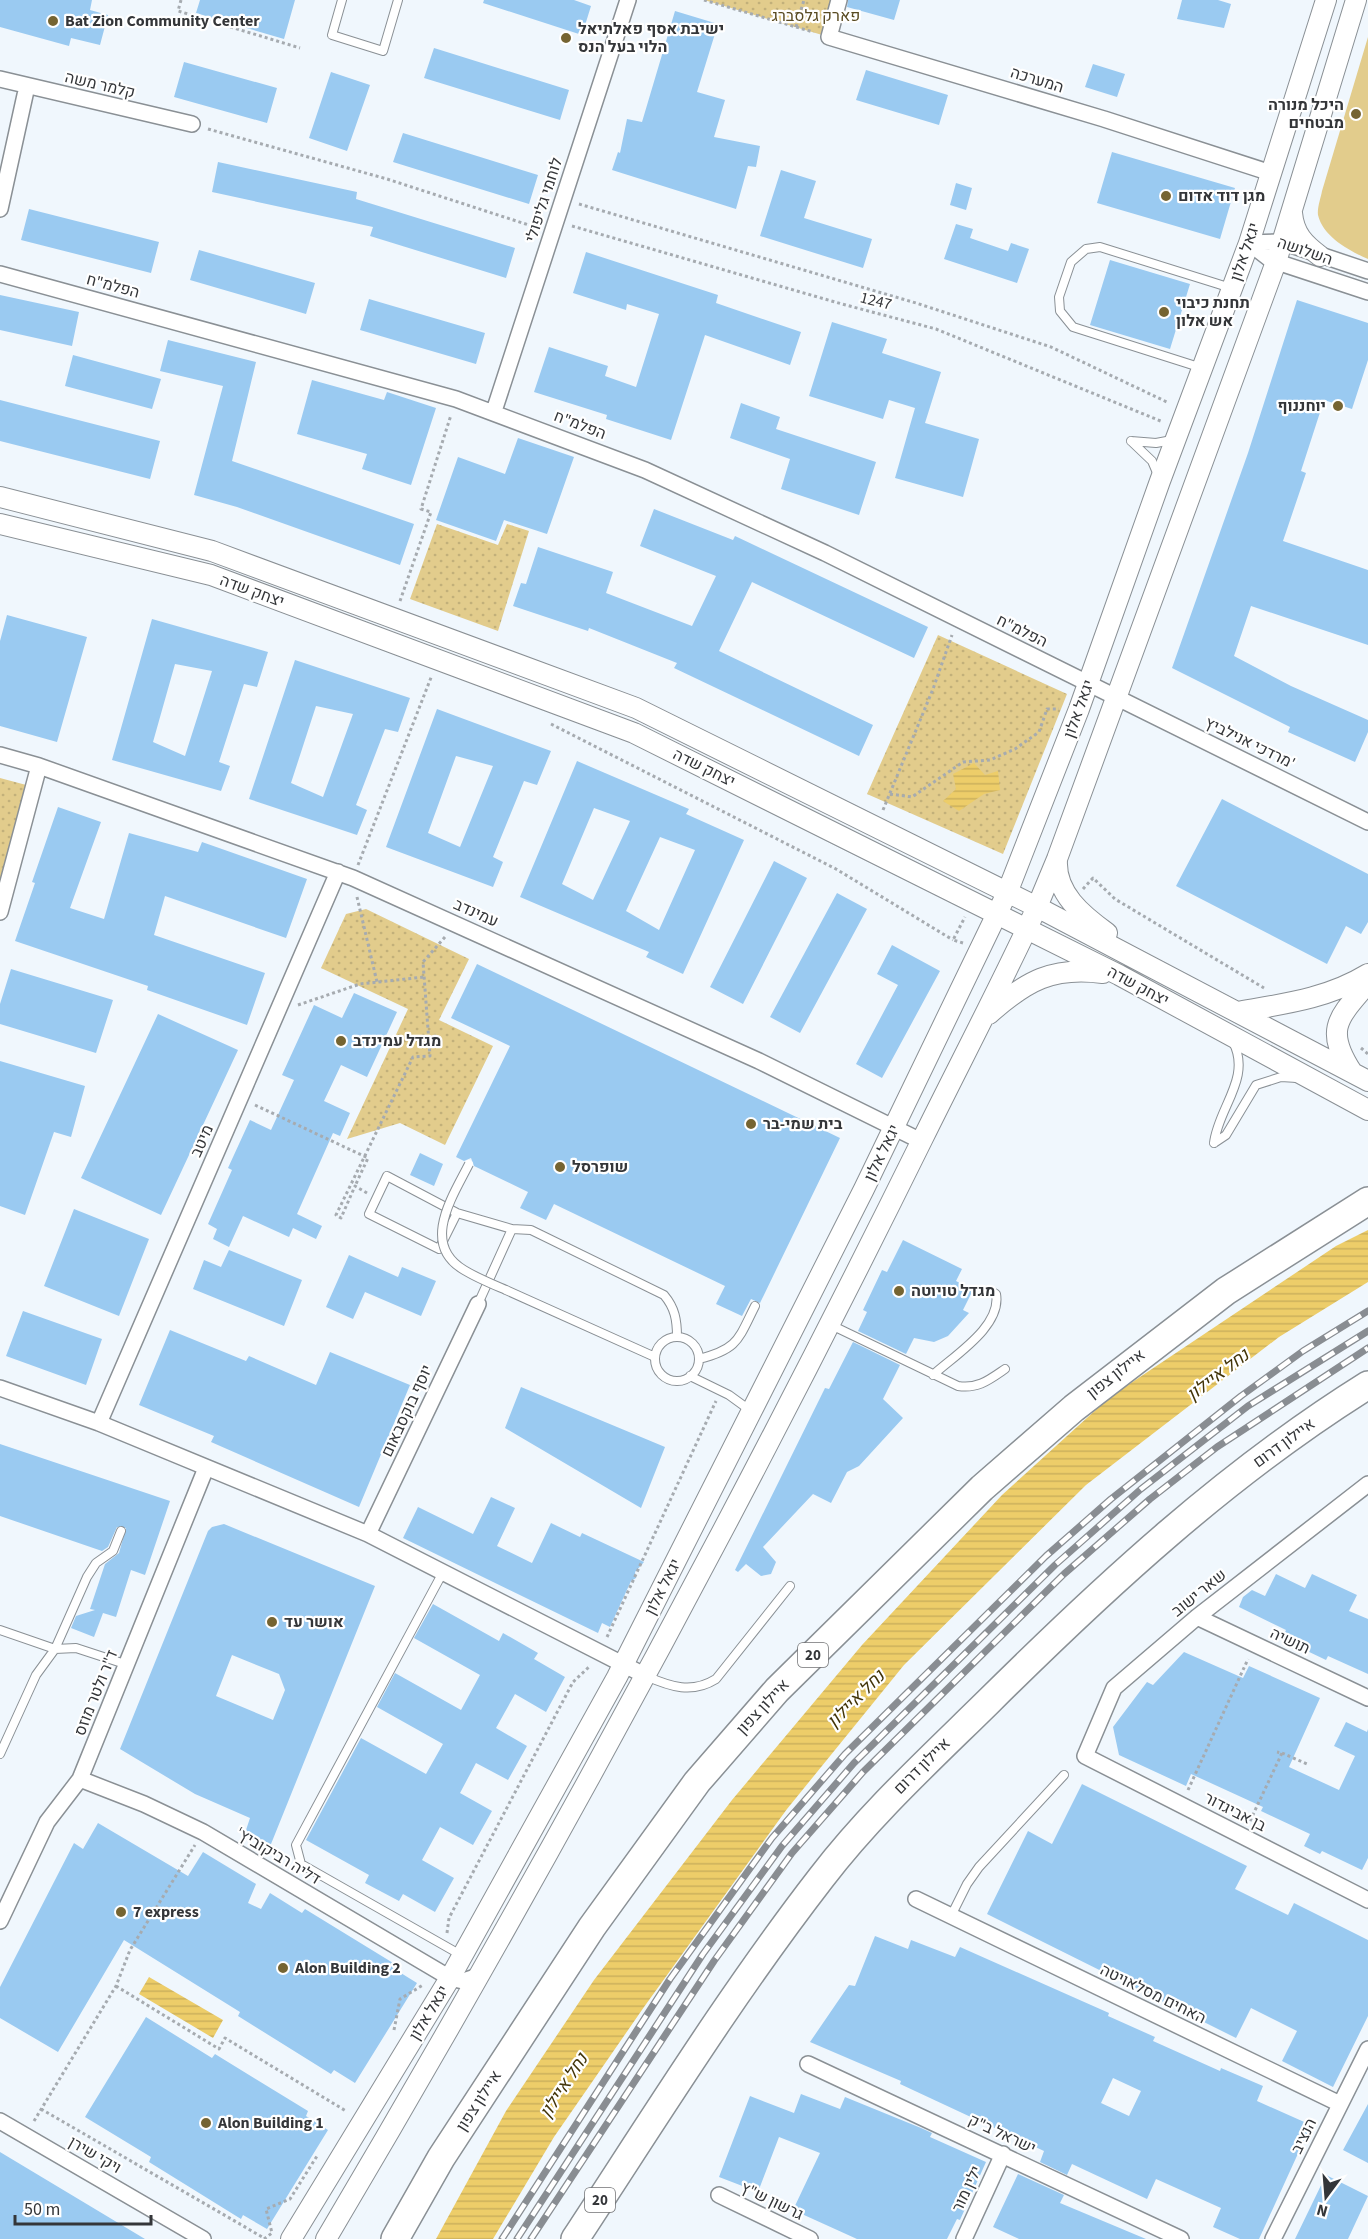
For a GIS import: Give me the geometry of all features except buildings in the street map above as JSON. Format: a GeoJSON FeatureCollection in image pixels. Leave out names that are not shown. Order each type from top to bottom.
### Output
{"type":"FeatureCollection","features":[{"type":"Feature","properties":{"kind":"highway","name":"איילון צפון"},"geometry":{"type":"LineString","coordinates":[[395,2239],[441,2158],[592,1927],[697,1782],[777,1690],[982,1488],[1074,1407],[1226,1291],[1368,1201]]}},
{"type":"Feature","properties":{"kind":"highway","name":"איילון דרום"},"geometry":{"type":"LineString","coordinates":[[575,2239],[722,2014],[822,1876],[891,1798],[1089,1602],[1153,1546],[1278,1446],[1368,1385]]}},
{"type":"Feature","properties":{"kind":"highway"},"geometry":{"type":"LineString","coordinates":[[592,2239],[626,2161]]}},
{"type":"Feature","properties":{"kind":"street","name":"לוחמי גליפולי"},"geometry":{"type":"LineString","coordinates":[[494,411],[628,0]]}},
{"type":"Feature","properties":{"kind":"street"},"geometry":{"type":"LineString","coordinates":[[829,37],[839,0]]}},
{"type":"Feature","properties":{"kind":"street","name":"יגאל אלון"},"geometry":{"type":"LineString","coordinates":[[291,2239],[355,2116],[463,1956],[623,1666],[894,1126],[1007,892],[1079,709],[1160,481],[1233,288],[1326,0]]}},
{"type":"Feature","properties":{"kind":"street","name":"יגאל אלון"},"geometry":{"type":"LineString","coordinates":[[326,2239],[481,1975],[646,1676],[831,1325],[1037,907],[1057,859],[1276,262],[1356,0]]}},
{"type":"Feature","properties":{"kind":"street","name":"המערכה"},"geometry":{"type":"LineString","coordinates":[[829,37],[1104,119],[1271,173]]}},
{"type":"Feature","properties":{"kind":"street","name":"קלמר משה"},"geometry":{"type":"LineString","coordinates":[[0,79],[192,124]]}},
{"type":"Feature","properties":{"kind":"street"},"geometry":{"type":"LineString","coordinates":[[0,209],[27,86]]}},
{"type":"Feature","properties":{"kind":"street"},"geometry":{"type":"LineString","coordinates":[[1292,211],[1295,231],[1320,256]]}},
{"type":"Feature","properties":{"kind":"street","name":"השלושה"},"geometry":{"type":"LineString","coordinates":[[1249,243],[1282,242],[1368,271]]}},
{"type":"Feature","properties":{"kind":"street","name":"השלושה"},"geometry":{"type":"LineString","coordinates":[[1249,243],[1260,254],[1276,262],[1368,292]]}},
{"type":"Feature","properties":{"kind":"street","name":"הפלמ\"ח"},"geometry":{"type":"LineString","coordinates":[[0,274],[494,411],[645,470],[825,553],[1115,696]]}},
{"type":"Feature","properties":{"kind":"street","name":"יצחק שדה"},"geometry":{"type":"LineString","coordinates":[[0,497],[212,551],[636,708],[1037,907],[1360,1077]]}},
{"type":"Feature","properties":{"kind":"street","name":"יצחק שדה"},"geometry":{"type":"LineString","coordinates":[[0,524],[211,575],[437,670],[634,733],[1119,975],[1368,1110]]}},
{"type":"Feature","properties":{"kind":"street","name":"מרדכי אנילביץ'"},"geometry":{"type":"LineString","coordinates":[[1115,696],[1368,822]]}},
{"type":"Feature","properties":{"kind":"street","name":"עמינדב"},"geometry":{"type":"LineString","coordinates":[[0,755],[39,766],[353,878],[626,999],[894,1126],[921,1141]]}},
{"type":"Feature","properties":{"kind":"street"},"geometry":{"type":"LineString","coordinates":[[0,912],[39,766]]}},
{"type":"Feature","properties":{"kind":"street"},"geometry":{"type":"LineString","coordinates":[[1057,859],[1058,882],[1070,900],[1093,923],[1163,973]]}},
{"type":"Feature","properties":{"kind":"street","name":"מיטב"},"geometry":{"type":"LineString","coordinates":[[99,1423],[338,872]]}},
{"type":"Feature","properties":{"kind":"street"},"geometry":{"type":"LineString","coordinates":[[983,1019],[1020,989],[1053,973],[1083,970],[1119,975]]}},
{"type":"Feature","properties":{"kind":"street"},"geometry":{"type":"LineString","coordinates":[[1237,1012],[1313,999],[1346,988],[1368,974]]}},
{"type":"Feature","properties":{"kind":"street"},"geometry":{"type":"LineString","coordinates":[[1360,1077],[1338,1048],[1335,1031],[1338,1020],[1368,983]]}},
{"type":"Feature","properties":{"kind":"street","name":"יוסף בוקסבאום"},"geometry":{"type":"LineString","coordinates":[[368,1534],[478,1304]]}},
{"type":"Feature","properties":{"kind":"street"},"geometry":{"type":"LineString","coordinates":[[0,1388],[99,1423],[368,1534],[442,1574],[646,1676]]}},
{"type":"Feature","properties":{"kind":"street","name":"ד\"ר ולטר מוזס"},"geometry":{"type":"LineString","coordinates":[[0,1921],[47,1822],[80,1779],[206,1468]]}},
{"type":"Feature","properties":{"kind":"street","name":"שאר ישוב"},"geometry":{"type":"LineString","coordinates":[[1086,1756],[1114,1688],[1197,1617],[1368,1484]]}},
{"type":"Feature","properties":{"kind":"street","name":"תושיה"},"geometry":{"type":"LineString","coordinates":[[1197,1617],[1368,1698]]}},
{"type":"Feature","properties":{"kind":"street","name":"בן אביגדור"},"geometry":{"type":"LineString","coordinates":[[1086,1756],[1368,1900]]}},
{"type":"Feature","properties":{"kind":"street","name":"'דליה רביקוביץ"},"geometry":{"type":"LineString","coordinates":[[80,1779],[154,1808],[203,1832],[450,1978]]}},
{"type":"Feature","properties":{"kind":"street","name":"האחים מסלאויטה"},"geometry":{"type":"LineString","coordinates":[[916,1899],[1340,2104]]}},
{"type":"Feature","properties":{"kind":"street"},"geometry":{"type":"LineString","coordinates":[[450,1978],[463,1981],[481,1975]]}},
{"type":"Feature","properties":{"kind":"street","name":"הנציב"},"geometry":{"type":"LineString","coordinates":[[1273,2239],[1368,2049]]}},
{"type":"Feature","properties":{"kind":"street","name":"ישראל ב\"ק"},"geometry":{"type":"LineString","coordinates":[[808,2064],[1181,2239]]}},
{"type":"Feature","properties":{"kind":"street","name":"ויקי שירן"},"geometry":{"type":"LineString","coordinates":[[0,2121],[202,2239]]}},
{"type":"Feature","properties":{"kind":"street","name":"ילין מור"},"geometry":{"type":"LineString","coordinates":[[964,2239],[1003,2154]]}},
{"type":"Feature","properties":{"kind":"street","name":"גרשון ש\"ץ"},"geometry":{"type":"LineString","coordinates":[[719,2195],[810,2239]]}},
{"type":"Feature","properties":{"kind":"lane"},"geometry":{"type":"LineString","coordinates":[[342,0],[332,35],[383,51],[398,0]]}},
{"type":"Feature","properties":{"kind":"lane"},"geometry":{"type":"LineString","coordinates":[[1203,369],[1072,327],[1060,311],[1059,297],[1071,262],[1086,249],[1100,247],[1233,288]]}},
{"type":"Feature","properties":{"kind":"lane"},"geometry":{"type":"LineString","coordinates":[[1160,481],[1152,461],[1131,441],[1156,443],[1181,427]]}},
{"type":"Feature","properties":{"kind":"lane"},"geometry":{"type":"LineString","coordinates":[[1227,1034],[1238,1052],[1238,1077],[1216,1129],[1214,1143],[1226,1135],[1256,1085],[1281,1077],[1320,1084]]}},
{"type":"Feature","properties":{"kind":"lane"},"geometry":{"type":"LineString","coordinates":[[469,1164],[441,1226],[445,1250],[463,1269],[656,1357]]}},
{"type":"Feature","properties":{"kind":"lane"},"geometry":{"type":"LineString","coordinates":[[457,1213],[439,1249],[369,1214],[387,1176],[457,1213],[512,1229],[531,1230],[664,1295],[672,1304],[676,1315],[677,1337]]}},
{"type":"Feature","properties":{"kind":"lane"},"geometry":{"type":"LineString","coordinates":[[478,1304],[512,1229]]}},
{"type":"Feature","properties":{"kind":"lane"},"geometry":{"type":"LineString","coordinates":[[933,1375],[991,1323],[998,1302],[996,1294],[989,1290]]}},
{"type":"Feature","properties":{"kind":"lane"},"geometry":{"type":"LineString","coordinates":[[699,1359],[722,1353],[737,1342],[755,1306]]}},
{"type":"Feature","properties":{"kind":"lane"},"geometry":{"type":"LineString","coordinates":[[831,1325],[958,1386],[970,1388],[983,1384],[1005,1369]]}},
{"type":"Feature","properties":{"kind":"lane"},"geometry":{"type":"LineString","coordinates":[[677,1337],[695,1346],[699,1359],[695,1371],[690,1376],[677,1380],[664,1376],[656,1364],[656,1357],[665,1341],[677,1337]]}},
{"type":"Feature","properties":{"kind":"lane"},"geometry":{"type":"LineString","coordinates":[[690,1376],[721,1391],[752,1412]]}},
{"type":"Feature","properties":{"kind":"lane"},"geometry":{"type":"LineString","coordinates":[[0,1754],[36,1675],[55,1649],[87,1577],[96,1563],[113,1551],[121,1531]]}},
{"type":"Feature","properties":{"kind":"lane"},"geometry":{"type":"LineString","coordinates":[[442,1574],[296,1845],[301,1864],[463,1956]]}},
{"type":"Feature","properties":{"kind":"lane"},"geometry":{"type":"LineString","coordinates":[[646,1676],[681,1688],[692,1689],[716,1679],[790,1586]]}},
{"type":"Feature","properties":{"kind":"lane"},"geometry":{"type":"LineString","coordinates":[[0,1630],[55,1649],[76,1648],[128,1665]]}},
{"type":"Feature","properties":{"kind":"lane"},"geometry":{"type":"LineString","coordinates":[[951,1916],[967,1884],[979,1867],[1064,1775]]}},
{"type":"Feature","properties":{"kind":"path"},"geometry":{"type":"LineString","coordinates":[[181,0],[178,11],[300,48]]}},
{"type":"Feature","properties":{"kind":"path"},"geometry":{"type":"LineString","coordinates":[[704,0],[829,37]]}},
{"type":"Feature","properties":{"kind":"path"},"geometry":{"type":"LineString","coordinates":[[796,27],[804,0]]}},
{"type":"Feature","properties":{"kind":"path","name":"1247"},"geometry":{"type":"LineString","coordinates":[[192,124],[554,227],[936,329],[1181,427]]}},
{"type":"Feature","properties":{"kind":"path"},"geometry":{"type":"LineString","coordinates":[[563,200],[916,303],[1051,347],[1181,427]]}},
{"type":"Feature","properties":{"kind":"path"},"geometry":{"type":"LineString","coordinates":[[394,618],[431,512],[421,509],[456,399]]}},
{"type":"Feature","properties":{"kind":"path"},"geometry":{"type":"LineString","coordinates":[[882,811],[933,689],[958,619]]}},
{"type":"Feature","properties":{"kind":"path"},"geometry":{"type":"LineString","coordinates":[[377,982],[353,878],[437,670]]}},
{"type":"Feature","properties":{"kind":"path"},"geometry":{"type":"LineString","coordinates":[[890,794],[912,797],[963,762],[990,760],[1015,749],[1039,732],[1047,709],[1079,709]]}},
{"type":"Feature","properties":{"kind":"path","name":"יצחק שדה"},"geometry":{"type":"LineString","coordinates":[[547,722],[836,869],[953,940]]}},
{"type":"Feature","properties":{"kind":"path"},"geometry":{"type":"LineString","coordinates":[[1093,878],[1115,899],[1265,989]]}},
{"type":"Feature","properties":{"kind":"path"},"geometry":{"type":"LineString","coordinates":[[240,1098],[363,1155],[368,1158],[341,1218],[336,1215],[363,1155],[369,1150],[413,1057],[430,1056],[423,962],[444,938]]}},
{"type":"Feature","properties":{"kind":"path"},"geometry":{"type":"LineString","coordinates":[[278,1012],[360,984],[424,977]]}},
{"type":"Feature","properties":{"kind":"path"},"geometry":{"type":"LineString","coordinates":[[355,1186],[377,1197]]}},
{"type":"Feature","properties":{"kind":"path"},"geometry":{"type":"LineString","coordinates":[[444,1946],[449,1918],[573,1682],[592,1664],[616,1620],[721,1391]]}},
{"type":"Feature","properties":{"kind":"path"},"geometry":{"type":"LineString","coordinates":[[1182,1805],[1254,1644]]}},
{"type":"Feature","properties":{"kind":"path"},"geometry":{"type":"LineString","coordinates":[[1277,1752],[1306,1764]]}},
{"type":"Feature","properties":{"kind":"path"},"geometry":{"type":"LineString","coordinates":[[1242,1836],[1282,1753]]}},
{"type":"Feature","properties":{"kind":"path"},"geometry":{"type":"LineString","coordinates":[[25,2136],[116,1986],[130,1950],[203,1832]]}},
{"type":"Feature","properties":{"kind":"path"},"geometry":{"type":"LineString","coordinates":[[391,2036],[396,2027],[400,1999],[422,1987],[432,1968]]}},
{"type":"Feature","properties":{"kind":"path"},"geometry":{"type":"LineString","coordinates":[[116,1986],[219,2049],[225,2038],[355,2116]]}},
{"type":"Feature","properties":{"kind":"path"},"geometry":{"type":"LineString","coordinates":[[352,2103],[355,2116]]}},
{"type":"Feature","properties":{"kind":"path"},"geometry":{"type":"LineString","coordinates":[[42,2109],[264,2239],[272,2233],[266,2209],[290,2199],[321,2150]]}},
{"type":"Feature","properties":{"kind":"path"},"geometry":{"type":"LineString","coordinates":[[341,2121],[355,2116]]}},
{"type":"Feature","properties":{"kind":"green space","name":"פארק גלסברג"},"geometry":{"type":"Polygon","coordinates":[[[704,0],[839,0],[829,37],[704,0]]]}},
{"type":"Feature","properties":{"kind":"green space","name":"היכל מנורה מבטחים"},"geometry":{"type":"Polygon","coordinates":[[[1368,37],[1368,259],[1331,236],[1321,223],[1318,212],[1322,191],[1368,37]]]}},
{"type":"Feature","properties":{"kind":"green space"},"geometry":{"type":"Polygon","coordinates":[[[437,524],[498,545],[507,524],[529,531],[498,631],[410,599],[437,524]]]}},
{"type":"Feature","properties":{"kind":"green space"},"geometry":{"type":"Polygon","coordinates":[[[938,635],[1067,694],[1003,854],[867,794],[938,635]]]}},
{"type":"Feature","properties":{"kind":"green space"},"geometry":{"type":"Polygon","coordinates":[[[0,778],[30,786],[0,881],[0,778]]]}},
{"type":"Feature","properties":{"kind":"green space"},"geometry":{"type":"Polygon","coordinates":[[[366,909],[469,959],[439,1020],[493,1046],[445,1145],[400,1123],[347,1139],[408,1009],[321,968],[346,914],[366,909]]]}},
{"type":"Feature","properties":{"kind":"water"},"geometry":{"type":"Polygon","coordinates":[[[974,763],[985,775],[998,771],[1000,790],[984,794],[959,811],[943,801],[956,789],[953,774],[974,763]]]}},
{"type":"Feature","properties":{"kind":"water","name":"נחל איילון"},"geometry":{"type":"Polygon","coordinates":[[[1368,1230],[1368,1282],[1279,1337],[1086,1485],[904,1665],[787,1809],[644,2007],[554,2137],[493,2239],[436,2239],[506,2111],[594,1980],[732,1800],[862,1645],[1002,1495],[1110,1397],[1336,1246],[1368,1230]]]}},
{"type":"Feature","properties":{"kind":"water"},"geometry":{"type":"Polygon","coordinates":[[[149,1977],[223,2020],[213,2038],[139,1994],[149,1977]]]}},
{"type":"Feature","properties":{"kind":"railway"},"geometry":{"type":"LineString","coordinates":[[502,2239],[670,1979],[772,1838],[845,1754],[1046,1556],[1111,1499],[1241,1396],[1303,1351],[1368,1311]]}},
{"type":"Feature","properties":{"kind":"railway"},"geometry":{"type":"LineString","coordinates":[[517,2239],[703,1954],[782,1846],[854,1763],[1055,1565],[1141,1489],[1248,1406],[1368,1331]]}},
{"type":"Feature","properties":{"kind":"railway"},"geometry":{"type":"LineString","coordinates":[[531,2239],[714,1961],[792,1853],[863,1772],[1064,1574],[1150,1499],[1217,1447],[1368,1348]]}},
{"type":"Feature","properties":{"kind":"place","name":"Bat Zion Community Center"},"geometry":{"type":"Point","coordinates":[53,21]}},
{"type":"Feature","properties":{"kind":"place","name":"ישיבת אסף פאלתיאל הלוי בעל הנס"},"geometry":{"type":"Point","coordinates":[566,38]}},
{"type":"Feature","properties":{"kind":"place","name":"היכל מנורה מבטחים"},"geometry":{"type":"Point","coordinates":[1356,114]}},
{"type":"Feature","properties":{"kind":"place","name":"מגן דוד אדום"},"geometry":{"type":"Point","coordinates":[1166,196]}},
{"type":"Feature","properties":{"kind":"place","name":"תחנת כיבוי אש אלון"},"geometry":{"type":"Point","coordinates":[1164,312]}},
{"type":"Feature","properties":{"kind":"place","name":"יוחננוף"},"geometry":{"type":"Point","coordinates":[1338,406]}},
{"type":"Feature","properties":{"kind":"place","name":"מגדל עמינדב"},"geometry":{"type":"Point","coordinates":[341,1041]}},
{"type":"Feature","properties":{"kind":"place","name":"בית שמי-בר"},"geometry":{"type":"Point","coordinates":[751,1124]}},
{"type":"Feature","properties":{"kind":"place","name":"שופרסל"},"geometry":{"type":"Point","coordinates":[560,1167]}},
{"type":"Feature","properties":{"kind":"place","name":"מגדל טויוטה"},"geometry":{"type":"Point","coordinates":[899,1291]}},
{"type":"Feature","properties":{"kind":"place","name":"אושר עד"},"geometry":{"type":"Point","coordinates":[272,1622]}},
{"type":"Feature","properties":{"kind":"place","name":"7 express"},"geometry":{"type":"Point","coordinates":[121,1912]}},
{"type":"Feature","properties":{"kind":"place","name":"Alon Building 2"},"geometry":{"type":"Point","coordinates":[283,1968]}},
{"type":"Feature","properties":{"kind":"place","name":"Alon Building 1"},"geometry":{"type":"Point","coordinates":[206,2123]}}]}
